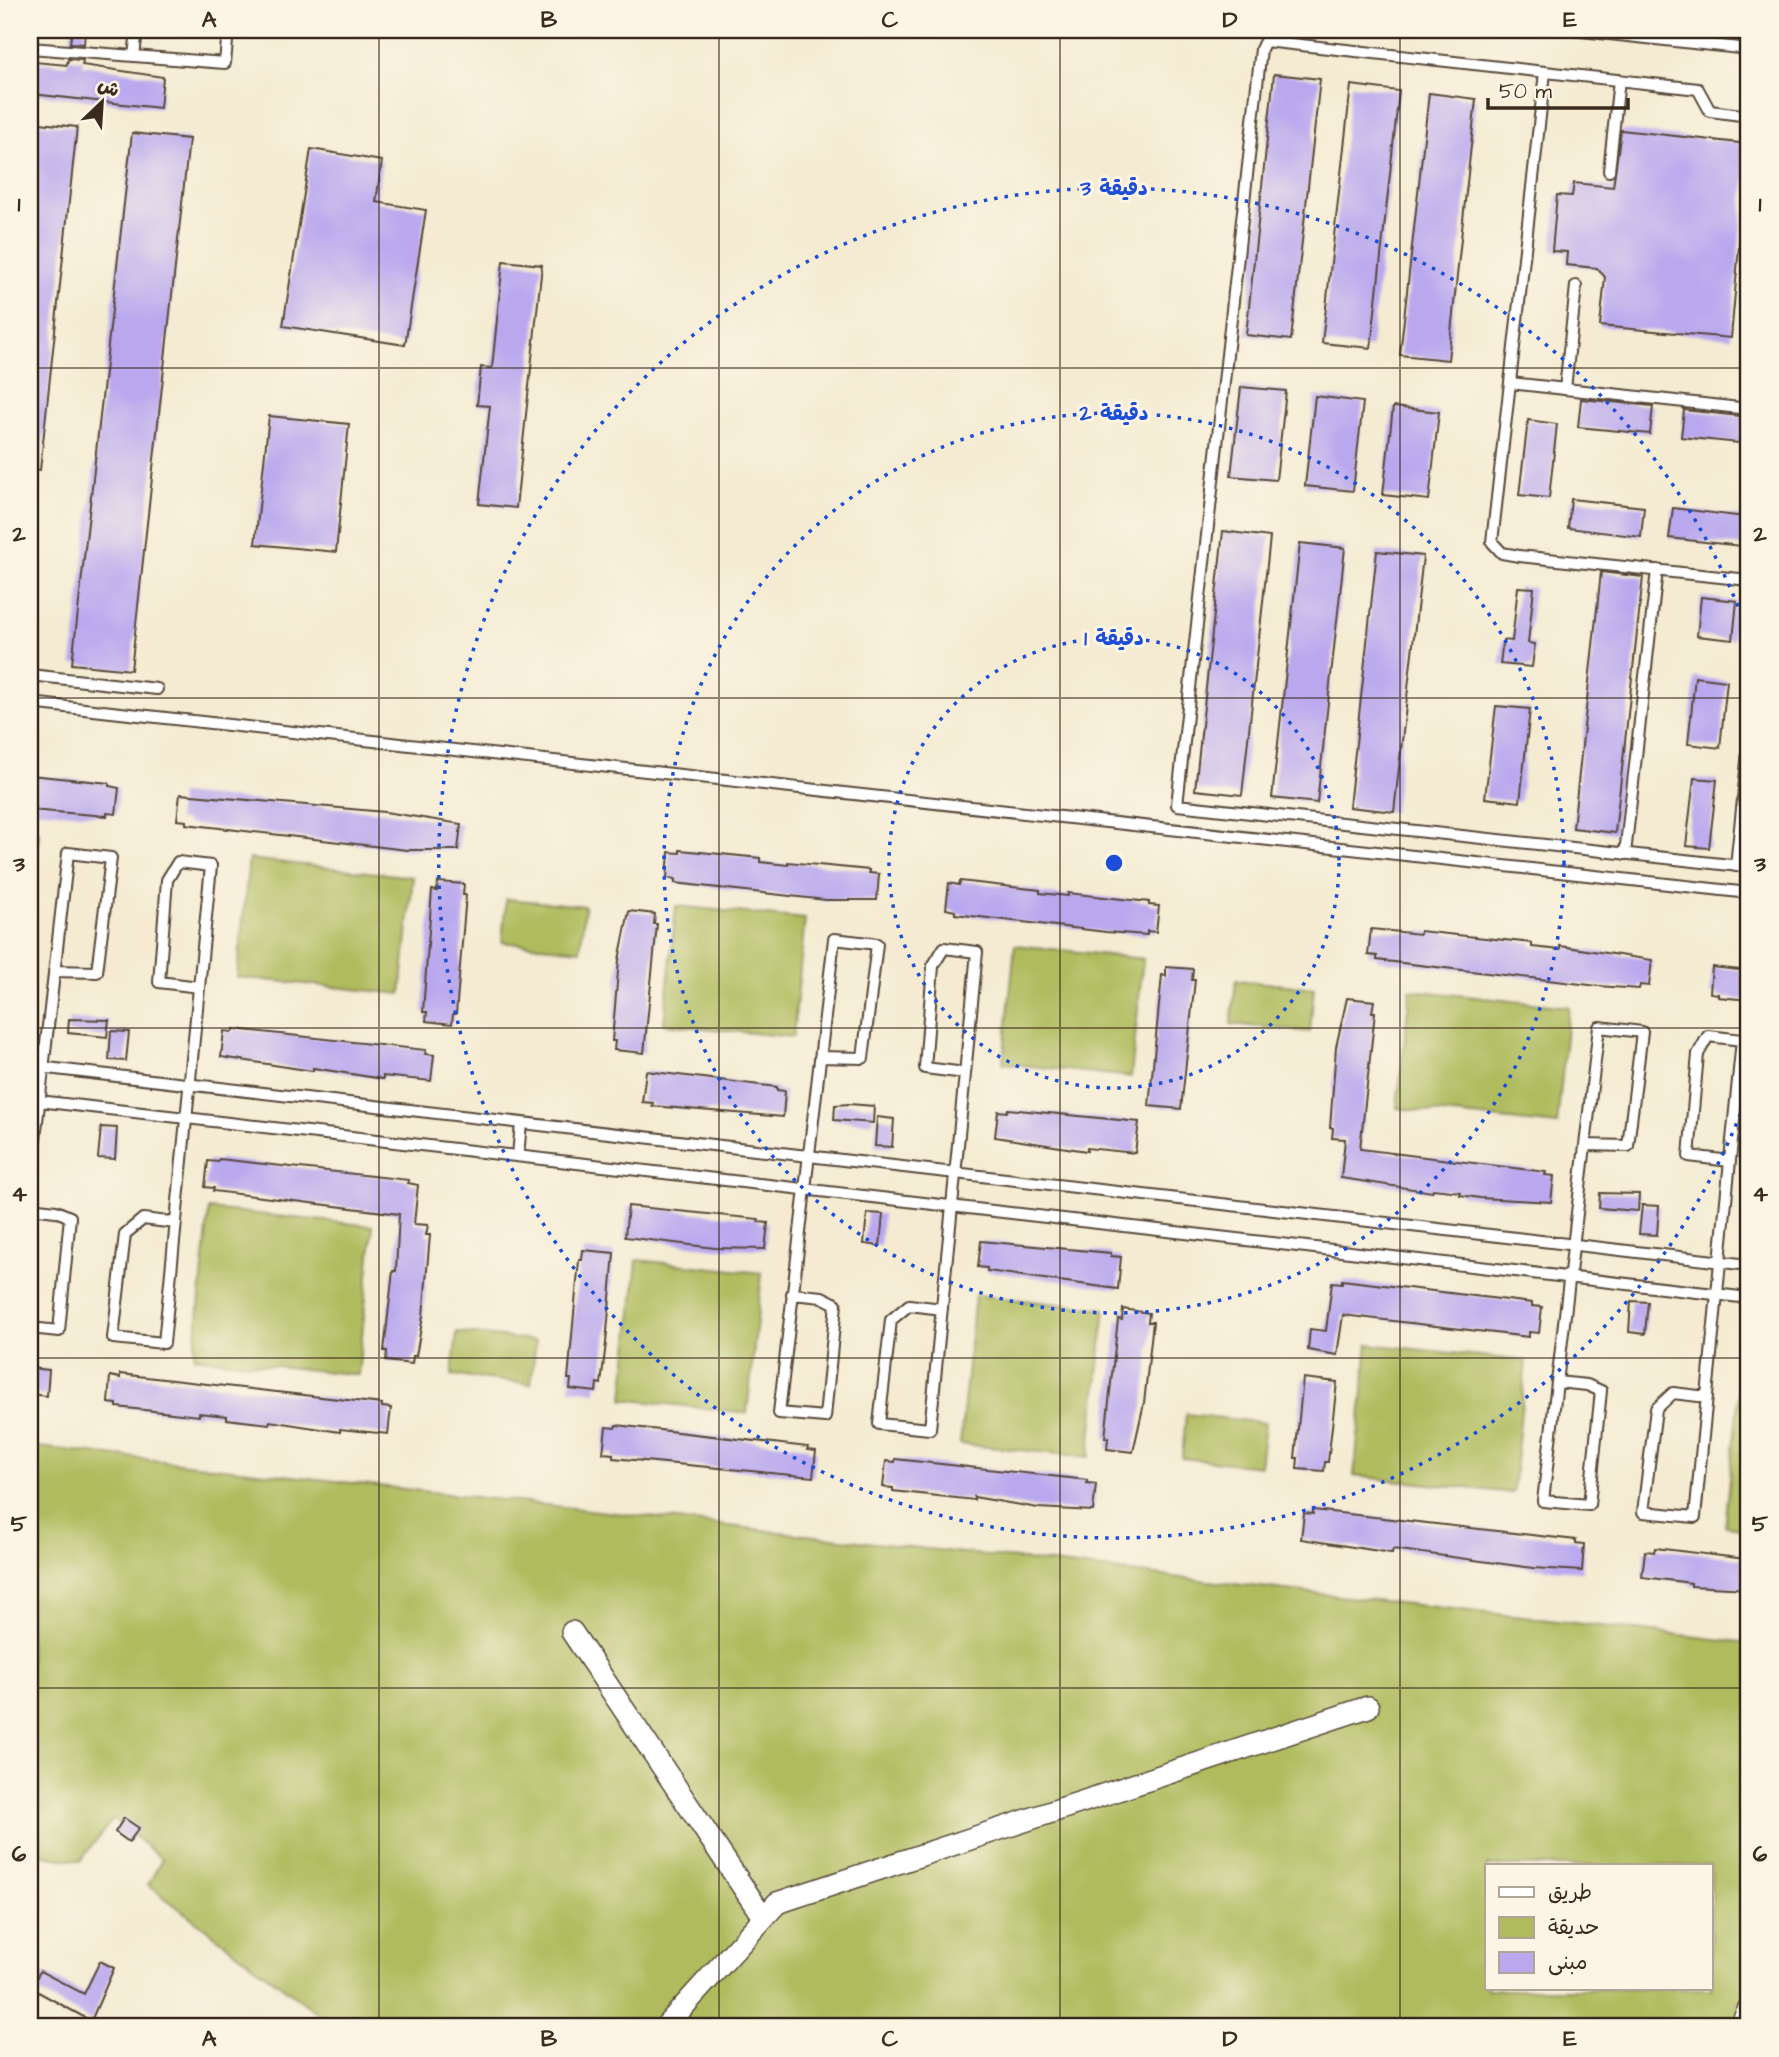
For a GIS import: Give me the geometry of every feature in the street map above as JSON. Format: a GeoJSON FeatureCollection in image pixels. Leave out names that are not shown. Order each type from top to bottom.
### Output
{"type":"FeatureCollection","features":[{"type":"Feature","properties":{"kind":"street"},"geometry":{"type":"LineString","coordinates":[[572,1632],[763,1917]]}},
{"type":"Feature","properties":{"kind":"street"},"geometry":{"type":"LineString","coordinates":[[665,2027],[777,1903],[1368,1707]]}},
{"type":"Feature","properties":{"kind":"street"},"geometry":{"type":"LineString","coordinates":[[1740,2027],[1749,2008]]}},
{"type":"Feature","properties":{"kind":"lane"},"geometry":{"type":"LineString","coordinates":[[134,56],[137,30]]}},
{"type":"Feature","properties":{"kind":"lane"},"geometry":{"type":"LineString","coordinates":[[30,48],[225,63],[228,30]]}},
{"type":"Feature","properties":{"kind":"lane"},"geometry":{"type":"LineString","coordinates":[[1572,30],[1749,49]]}},
{"type":"Feature","properties":{"kind":"lane"},"geometry":{"type":"LineString","coordinates":[[1749,116],[1710,111],[1698,89],[1265,41],[1261,49],[1177,804],[1749,867]]}},
{"type":"Feature","properties":{"kind":"lane"},"geometry":{"type":"LineString","coordinates":[[1545,72],[1492,542],[1502,552],[1519,556],[1749,580]]}},
{"type":"Feature","properties":{"kind":"lane"},"geometry":{"type":"LineString","coordinates":[[1609,171],[1619,80]]}},
{"type":"Feature","properties":{"kind":"lane"},"geometry":{"type":"LineString","coordinates":[[1565,389],[1576,286]]}},
{"type":"Feature","properties":{"kind":"lane"},"geometry":{"type":"LineString","coordinates":[[1510,383],[1749,409]]}},
{"type":"Feature","properties":{"kind":"lane"},"geometry":{"type":"LineString","coordinates":[[1625,854],[1657,570]]}},
{"type":"Feature","properties":{"kind":"lane"},"geometry":{"type":"LineString","coordinates":[[30,675],[156,689]]}},
{"type":"Feature","properties":{"kind":"lane"},"geometry":{"type":"LineString","coordinates":[[30,703],[1749,892]]}},
{"type":"Feature","properties":{"kind":"lane"},"geometry":{"type":"LineString","coordinates":[[1736,866],[1749,742]]}},
{"type":"Feature","properties":{"kind":"lane"},"geometry":{"type":"LineString","coordinates":[[30,1182],[34,1101],[43,1068],[54,971],[68,853],[111,858],[97,972],[54,971]]}},
{"type":"Feature","properties":{"kind":"lane"},"geometry":{"type":"LineString","coordinates":[[176,1223],[143,1219],[125,1234],[113,1338],[164,1343],[190,1084],[211,866],[178,862],[167,880],[159,982],[199,987]]}},
{"type":"Feature","properties":{"kind":"lane"},"geometry":{"type":"LineString","coordinates":[[792,1294],[822,1297],[836,1304],[825,1417],[779,1413],[792,1294],[834,939],[877,944],[863,1058],[820,1058]]}},
{"type":"Feature","properties":{"kind":"lane"},"geometry":{"type":"LineString","coordinates":[[942,1309],[909,1305],[891,1320],[879,1424],[930,1429],[942,1309],[955,1173],[965,1073],[977,952],[944,948],[933,967],[925,1068],[965,1073]]}},
{"type":"Feature","properties":{"kind":"lane"},"geometry":{"type":"LineString","coordinates":[[1557,1382],[1587,1385],[1601,1391],[1589,1505],[1544,1500],[1557,1382],[1569,1278],[1599,1027],[1642,1032],[1628,1146],[1585,1145]]}},
{"type":"Feature","properties":{"kind":"lane"},"geometry":{"type":"LineString","coordinates":[[1706,1397],[1673,1393],[1656,1409],[1643,1511],[1695,1517],[1742,1040],[1709,1037],[1698,1054],[1689,1156],[1730,1161]]}},
{"type":"Feature","properties":{"kind":"lane"},"geometry":{"type":"LineString","coordinates":[[30,1066],[1749,1265]]}},
{"type":"Feature","properties":{"kind":"lane"},"geometry":{"type":"LineString","coordinates":[[34,1101],[1749,1298]]}},
{"type":"Feature","properties":{"kind":"lane"},"geometry":{"type":"LineString","coordinates":[[518,1156],[521,1123]]}},
{"type":"Feature","properties":{"kind":"lane"},"geometry":{"type":"LineString","coordinates":[[30,1208],[56,1211],[70,1217],[59,1331],[30,1328]]}},
{"type":"Feature","properties":{"kind":"green space"},"geometry":{"type":"Polygon","coordinates":[[[30,832],[39,833],[30,921],[30,832]]]}},
{"type":"Feature","properties":{"kind":"green space"},"geometry":{"type":"Polygon","coordinates":[[[249,859],[413,877],[401,994],[237,977],[249,859]]]}},
{"type":"Feature","properties":{"kind":"green space"},"geometry":{"type":"Polygon","coordinates":[[[506,899],[585,906],[580,950],[502,942],[506,899]]]}},
{"type":"Feature","properties":{"kind":"green space"},"geometry":{"type":"Polygon","coordinates":[[[676,906],[805,919],[793,1037],[664,1024],[676,906]]]}},
{"type":"Feature","properties":{"kind":"green space"},"geometry":{"type":"Polygon","coordinates":[[[1015,945],[1143,959],[1131,1077],[1003,1063],[1015,945]]]}},
{"type":"Feature","properties":{"kind":"green space"},"geometry":{"type":"Polygon","coordinates":[[[1236,980],[1314,988],[1310,1032],[1231,1024],[1236,980]]]}},
{"type":"Feature","properties":{"kind":"green space"},"geometry":{"type":"Polygon","coordinates":[[[1410,990],[1569,1007],[1557,1125],[1397,1108],[1410,990]]]}},
{"type":"Feature","properties":{"kind":"green space"},"geometry":{"type":"Polygon","coordinates":[[[209,1209],[373,1226],[358,1375],[194,1357],[209,1209]]]}},
{"type":"Feature","properties":{"kind":"green space"},"geometry":{"type":"Polygon","coordinates":[[[637,1260],[762,1273],[747,1413],[623,1399],[637,1260]]]}},
{"type":"Feature","properties":{"kind":"green space"},"geometry":{"type":"Polygon","coordinates":[[[975,1295],[1105,1309],[1089,1457],[960,1444],[975,1295]]]}},
{"type":"Feature","properties":{"kind":"green space"},"geometry":{"type":"Polygon","coordinates":[[[457,1332],[536,1341],[531,1384],[452,1375],[457,1332]]]}},
{"type":"Feature","properties":{"kind":"green space"},"geometry":{"type":"Polygon","coordinates":[[[1368,1344],[1526,1361],[1513,1493],[1354,1476],[1368,1344]]]}},
{"type":"Feature","properties":{"kind":"green space"},"geometry":{"type":"Polygon","coordinates":[[[1740,1383],[1749,1384],[1749,1529],[1725,1526],[1740,1383]]]}},
{"type":"Feature","properties":{"kind":"green space"},"geometry":{"type":"Polygon","coordinates":[[[1186,1414],[1265,1423],[1260,1466],[1182,1458],[1186,1414]]]}},
{"type":"Feature","properties":{"kind":"green space"},"geometry":{"type":"Polygon","coordinates":[[[30,1446],[1749,1643],[1749,2027],[336,2027],[148,1885],[162,1859],[113,1819],[80,1861],[30,1853],[30,1446]]]}},
{"type":"Feature","properties":{"kind":"building"},"geometry":{"type":"Polygon","coordinates":[[[72,30],[85,30],[84,44],[70,43],[72,30]]]}},
{"type":"Feature","properties":{"kind":"building"},"geometry":{"type":"Polygon","coordinates":[[[68,59],[83,60],[82,65],[163,77],[160,108],[32,94],[35,62],[67,65],[68,59]]]}},
{"type":"Feature","properties":{"kind":"building"},"geometry":{"type":"Polygon","coordinates":[[[1274,74],[1320,79],[1291,340],[1246,335],[1274,74]]]}},
{"type":"Feature","properties":{"kind":"building"},"geometry":{"type":"Polygon","coordinates":[[[1351,85],[1399,91],[1371,348],[1322,343],[1351,85]]]}},
{"type":"Feature","properties":{"kind":"building"},"geometry":{"type":"Polygon","coordinates":[[[1429,93],[1476,99],[1448,360],[1400,355],[1429,93]]]}},
{"type":"Feature","properties":{"kind":"building"},"geometry":{"type":"Polygon","coordinates":[[[30,122],[77,127],[40,470],[30,469],[30,122]]]}},
{"type":"Feature","properties":{"kind":"building"},"geometry":{"type":"Polygon","coordinates":[[[1621,130],[1748,144],[1731,338],[1600,326],[1605,277],[1597,268],[1566,265],[1567,252],[1552,251],[1557,195],[1572,196],[1574,183],[1613,187],[1621,130]]]}},
{"type":"Feature","properties":{"kind":"building"},"geometry":{"type":"Polygon","coordinates":[[[132,133],[189,139],[131,670],[72,664],[132,133]]]}},
{"type":"Feature","properties":{"kind":"building"},"geometry":{"type":"Polygon","coordinates":[[[311,149],[382,161],[376,202],[426,210],[405,345],[283,326],[311,149]]]}},
{"type":"Feature","properties":{"kind":"building"},"geometry":{"type":"Polygon","coordinates":[[[503,261],[542,265],[516,508],[479,504],[490,406],[477,405],[481,367],[492,368],[503,261]]]}},
{"type":"Feature","properties":{"kind":"building"},"geometry":{"type":"Polygon","coordinates":[[[1241,387],[1286,391],[1276,480],[1231,476],[1241,387]]]}},
{"type":"Feature","properties":{"kind":"building"},"geometry":{"type":"Polygon","coordinates":[[[1315,396],[1363,402],[1353,491],[1305,486],[1315,396]]]}},
{"type":"Feature","properties":{"kind":"building"},"geometry":{"type":"Polygon","coordinates":[[[1581,399],[1653,406],[1650,434],[1578,427],[1581,399]]]}},
{"type":"Feature","properties":{"kind":"building"},"geometry":{"type":"Polygon","coordinates":[[[1393,407],[1439,412],[1429,500],[1383,495],[1393,407]]]}},
{"type":"Feature","properties":{"kind":"building"},"geometry":{"type":"Polygon","coordinates":[[[1684,410],[1749,417],[1749,444],[1681,437],[1684,410]]]}},
{"type":"Feature","properties":{"kind":"building"},"geometry":{"type":"Polygon","coordinates":[[[269,416],[349,424],[336,552],[255,544],[269,416]]]}},
{"type":"Feature","properties":{"kind":"building"},"geometry":{"type":"Polygon","coordinates":[[[1528,420],[1557,424],[1549,498],[1519,495],[1528,420]]]}},
{"type":"Feature","properties":{"kind":"building"},"geometry":{"type":"Polygon","coordinates":[[[1571,499],[1644,507],[1641,537],[1568,528],[1571,499]]]}},
{"type":"Feature","properties":{"kind":"building"},"geometry":{"type":"Polygon","coordinates":[[[1673,508],[1745,517],[1741,546],[1669,538],[1673,508]]]}},
{"type":"Feature","properties":{"kind":"building"},"geometry":{"type":"Polygon","coordinates":[[[1223,531],[1270,537],[1242,795],[1195,790],[1223,531]]]}},
{"type":"Feature","properties":{"kind":"building"},"geometry":{"type":"Polygon","coordinates":[[[1300,543],[1345,548],[1317,803],[1272,798],[1300,543]]]}},
{"type":"Feature","properties":{"kind":"building"},"geometry":{"type":"Polygon","coordinates":[[[1377,551],[1423,556],[1394,812],[1349,807],[1377,551]]]}},
{"type":"Feature","properties":{"kind":"building"},"geometry":{"type":"Polygon","coordinates":[[[1601,572],[1643,577],[1615,833],[1573,828],[1601,572]]]}},
{"type":"Feature","properties":{"kind":"building"},"geometry":{"type":"Polygon","coordinates":[[[1518,587],[1534,588],[1528,643],[1535,644],[1532,667],[1500,664],[1503,640],[1512,641],[1518,587]]]}},
{"type":"Feature","properties":{"kind":"building"},"geometry":{"type":"Polygon","coordinates":[[[1701,597],[1737,601],[1733,640],[1697,636],[1701,597]]]}},
{"type":"Feature","properties":{"kind":"building"},"geometry":{"type":"Polygon","coordinates":[[[1695,677],[1727,681],[1720,748],[1688,744],[1695,677]]]}},
{"type":"Feature","properties":{"kind":"building"},"geometry":{"type":"Polygon","coordinates":[[[1496,706],[1530,709],[1520,802],[1485,798],[1496,706]]]}},
{"type":"Feature","properties":{"kind":"building"},"geometry":{"type":"Polygon","coordinates":[[[30,775],[109,783],[109,786],[119,788],[116,814],[107,813],[107,816],[30,810],[30,775]]]}},
{"type":"Feature","properties":{"kind":"building"},"geometry":{"type":"Polygon","coordinates":[[[1694,778],[1717,780],[1709,848],[1686,846],[1694,778]]]}},
{"type":"Feature","properties":{"kind":"building"},"geometry":{"type":"Polygon","coordinates":[[[180,794],[385,812],[461,824],[458,850],[407,850],[186,824],[186,821],[177,820],[180,794]]]}},
{"type":"Feature","properties":{"kind":"building"},"geometry":{"type":"Polygon","coordinates":[[[680,850],[760,858],[760,862],[788,865],[788,862],[869,870],[869,873],[879,874],[877,900],[826,900],[675,883],[675,879],[667,878],[669,852],[680,853],[680,850]]]}},
{"type":"Feature","properties":{"kind":"building"},"geometry":{"type":"Polygon","coordinates":[[[960,881],[1040,890],[1040,893],[1068,896],[1068,893],[1149,902],[1149,905],[1159,906],[1156,932],[1147,931],[1147,935],[1106,932],[955,914],[955,911],[946,909],[949,883],[959,885],[960,881]]]}},
{"type":"Feature","properties":{"kind":"building"},"geometry":{"type":"Polygon","coordinates":[[[438,882],[464,884],[463,895],[466,895],[456,1014],[453,1014],[452,1024],[426,1021],[427,1012],[423,1012],[432,890],[437,891],[438,882]]]}},
{"type":"Feature","properties":{"kind":"building"},"geometry":{"type":"Polygon","coordinates":[[[629,911],[655,914],[654,924],[657,924],[644,1053],[614,1050],[615,1041],[612,1041],[619,960],[629,911]]]}},
{"type":"Feature","properties":{"kind":"building"},"geometry":{"type":"Polygon","coordinates":[[[1371,929],[1420,934],[1420,931],[1532,943],[1532,947],[1560,950],[1560,946],[1652,960],[1649,986],[1640,985],[1639,989],[1598,986],[1377,960],[1377,956],[1368,955],[1371,929]]]}},
{"type":"Feature","properties":{"kind":"building"},"geometry":{"type":"Polygon","coordinates":[[[1166,967],[1193,969],[1192,980],[1195,980],[1181,1109],[1149,1106],[1162,975],[1166,976],[1166,967]]]}},
{"type":"Feature","properties":{"kind":"building"},"geometry":{"type":"Polygon","coordinates":[[[1712,967],[1749,971],[1749,1000],[1718,997],[1718,994],[1710,993],[1712,967]]]}},
{"type":"Feature","properties":{"kind":"building"},"geometry":{"type":"Polygon","coordinates":[[[1347,998],[1374,1001],[1372,1012],[1375,1012],[1360,1149],[1546,1172],[1545,1175],[1554,1176],[1551,1202],[1480,1198],[1460,1195],[1461,1192],[1433,1189],[1432,1192],[1341,1178],[1345,1139],[1332,1138],[1333,1128],[1330,1128],[1336,1047],[1347,998]]]}},
{"type":"Feature","properties":{"kind":"building"},"geometry":{"type":"Polygon","coordinates":[[[69,1019],[109,1020],[107,1037],[68,1033],[69,1019]]]}},
{"type":"Feature","properties":{"kind":"building"},"geometry":{"type":"Polygon","coordinates":[[[234,1029],[426,1050],[425,1054],[434,1055],[431,1081],[383,1076],[383,1079],[313,1068],[313,1071],[221,1057],[224,1031],[233,1032],[234,1029]]]}},
{"type":"Feature","properties":{"kind":"building"},"geometry":{"type":"Polygon","coordinates":[[[111,1031],[129,1032],[126,1061],[109,1060],[111,1031]]]}},
{"type":"Feature","properties":{"kind":"building"},"geometry":{"type":"Polygon","coordinates":[[[646,1071],[777,1087],[777,1090],[785,1091],[783,1117],[652,1106],[653,1103],[642,1102],[646,1071]]]}},
{"type":"Feature","properties":{"kind":"building"},"geometry":{"type":"Polygon","coordinates":[[[835,1105],[874,1106],[873,1123],[834,1120],[835,1105]]]}},
{"type":"Feature","properties":{"kind":"building"},"geometry":{"type":"Polygon","coordinates":[[[1008,1109],[1139,1122],[1135,1153],[1087,1148],[1087,1151],[995,1137],[998,1111],[1007,1112],[1008,1109]]]}},
{"type":"Feature","properties":{"kind":"building"},"geometry":{"type":"Polygon","coordinates":[[[877,1117],[894,1119],[892,1147],[875,1146],[877,1117]]]}},
{"type":"Feature","properties":{"kind":"building"},"geometry":{"type":"Polygon","coordinates":[[[101,1127],[117,1128],[115,1159],[98,1158],[101,1127]]]}},
{"type":"Feature","properties":{"kind":"building"},"geometry":{"type":"Polygon","coordinates":[[[219,1159],[409,1180],[408,1183],[418,1185],[414,1224],[428,1225],[426,1235],[430,1235],[423,1316],[416,1356],[413,1356],[412,1364],[386,1361],[387,1351],[384,1351],[393,1271],[396,1271],[399,1214],[213,1191],[214,1188],[205,1187],[208,1161],[218,1162],[219,1159]]]}},
{"type":"Feature","properties":{"kind":"building"},"geometry":{"type":"Polygon","coordinates":[[[1600,1193],[1639,1194],[1638,1211],[1599,1208],[1600,1193]]]}},
{"type":"Feature","properties":{"kind":"building"},"geometry":{"type":"Polygon","coordinates":[[[1642,1205],[1659,1206],[1657,1235],[1639,1234],[1642,1205]]]}},
{"type":"Feature","properties":{"kind":"building"},"geometry":{"type":"Polygon","coordinates":[[[628,1206],[759,1219],[758,1222],[768,1223],[765,1249],[715,1248],[625,1237],[628,1206]]]}},
{"type":"Feature","properties":{"kind":"building"},"geometry":{"type":"Polygon","coordinates":[[[867,1213],[883,1214],[880,1246],[864,1244],[867,1213]]]}},
{"type":"Feature","properties":{"kind":"building"},"geometry":{"type":"Polygon","coordinates":[[[981,1241],[1111,1253],[1111,1256],[1121,1257],[1118,1289],[987,1271],[987,1268],[978,1267],[981,1241]]]}},
{"type":"Feature","properties":{"kind":"building"},"geometry":{"type":"Polygon","coordinates":[[[583,1250],[614,1253],[601,1384],[597,1383],[596,1392],[570,1389],[571,1379],[568,1379],[579,1260],[582,1260],[583,1250]]]}},
{"type":"Feature","properties":{"kind":"building"},"geometry":{"type":"Polygon","coordinates":[[[1342,1280],[1532,1303],[1532,1306],[1542,1307],[1539,1333],[1529,1332],[1529,1337],[1343,1315],[1337,1355],[1308,1350],[1310,1329],[1326,1331],[1332,1282],[1342,1283],[1342,1280]]]}},
{"type":"Feature","properties":{"kind":"building"},"geometry":{"type":"Polygon","coordinates":[[[1631,1301],[1648,1302],[1645,1334],[1629,1332],[1631,1301]]]}},
{"type":"Feature","properties":{"kind":"building"},"geometry":{"type":"Polygon","coordinates":[[[1123,1309],[1149,1313],[1148,1322],[1153,1322],[1144,1403],[1133,1452],[1107,1449],[1108,1438],[1105,1438],[1118,1319],[1122,1320],[1123,1309]]]}},
{"type":"Feature","properties":{"kind":"building"},"geometry":{"type":"Polygon","coordinates":[[[30,1368],[49,1370],[47,1396],[30,1394],[30,1368]]]}},
{"type":"Feature","properties":{"kind":"building"},"geometry":{"type":"Polygon","coordinates":[[[120,1374],[382,1404],[382,1407],[391,1408],[388,1434],[340,1429],[340,1432],[270,1421],[269,1424],[227,1419],[227,1416],[199,1413],[199,1416],[117,1407],[117,1404],[108,1403],[110,1376],[120,1378],[120,1374]]]}},
{"type":"Feature","properties":{"kind":"building"},"geometry":{"type":"Polygon","coordinates":[[[1303,1378],[1337,1382],[1328,1462],[1325,1462],[1324,1471],[1297,1469],[1298,1458],[1295,1458],[1303,1378]]]}},
{"type":"Feature","properties":{"kind":"building"},"geometry":{"type":"Polygon","coordinates":[[[616,1425],[808,1447],[807,1450],[816,1451],[813,1477],[613,1458],[613,1454],[603,1453],[606,1427],[615,1428],[616,1425]]]}},
{"type":"Feature","properties":{"kind":"building"},"geometry":{"type":"Polygon","coordinates":[[[895,1459],[1087,1480],[1087,1483],[1096,1484],[1093,1511],[1038,1508],[974,1497],[974,1500],[893,1491],[893,1488],[883,1487],[886,1461],[895,1462],[895,1459]]]}},
{"type":"Feature","properties":{"kind":"building"},"geometry":{"type":"Polygon","coordinates":[[[1313,1510],[1576,1540],[1576,1543],[1584,1544],[1582,1571],[1533,1568],[1393,1549],[1392,1553],[1301,1539],[1304,1513],[1313,1514],[1313,1510]]]}},
{"type":"Feature","properties":{"kind":"building"},"geometry":{"type":"Polygon","coordinates":[[[1655,1548],[1746,1559],[1749,1563],[1749,1589],[1691,1586],[1691,1583],[1642,1577],[1645,1551],[1654,1552],[1655,1548]]]}},
{"type":"Feature","properties":{"kind":"building"},"geometry":{"type":"Polygon","coordinates":[[[124,1818],[139,1828],[129,1842],[115,1832],[124,1818]]]}},
{"type":"Feature","properties":{"kind":"building"},"geometry":{"type":"Polygon","coordinates":[[[100,1961],[114,1968],[91,2021],[31,1988],[40,1971],[84,1994],[100,1961]]]}}]}
